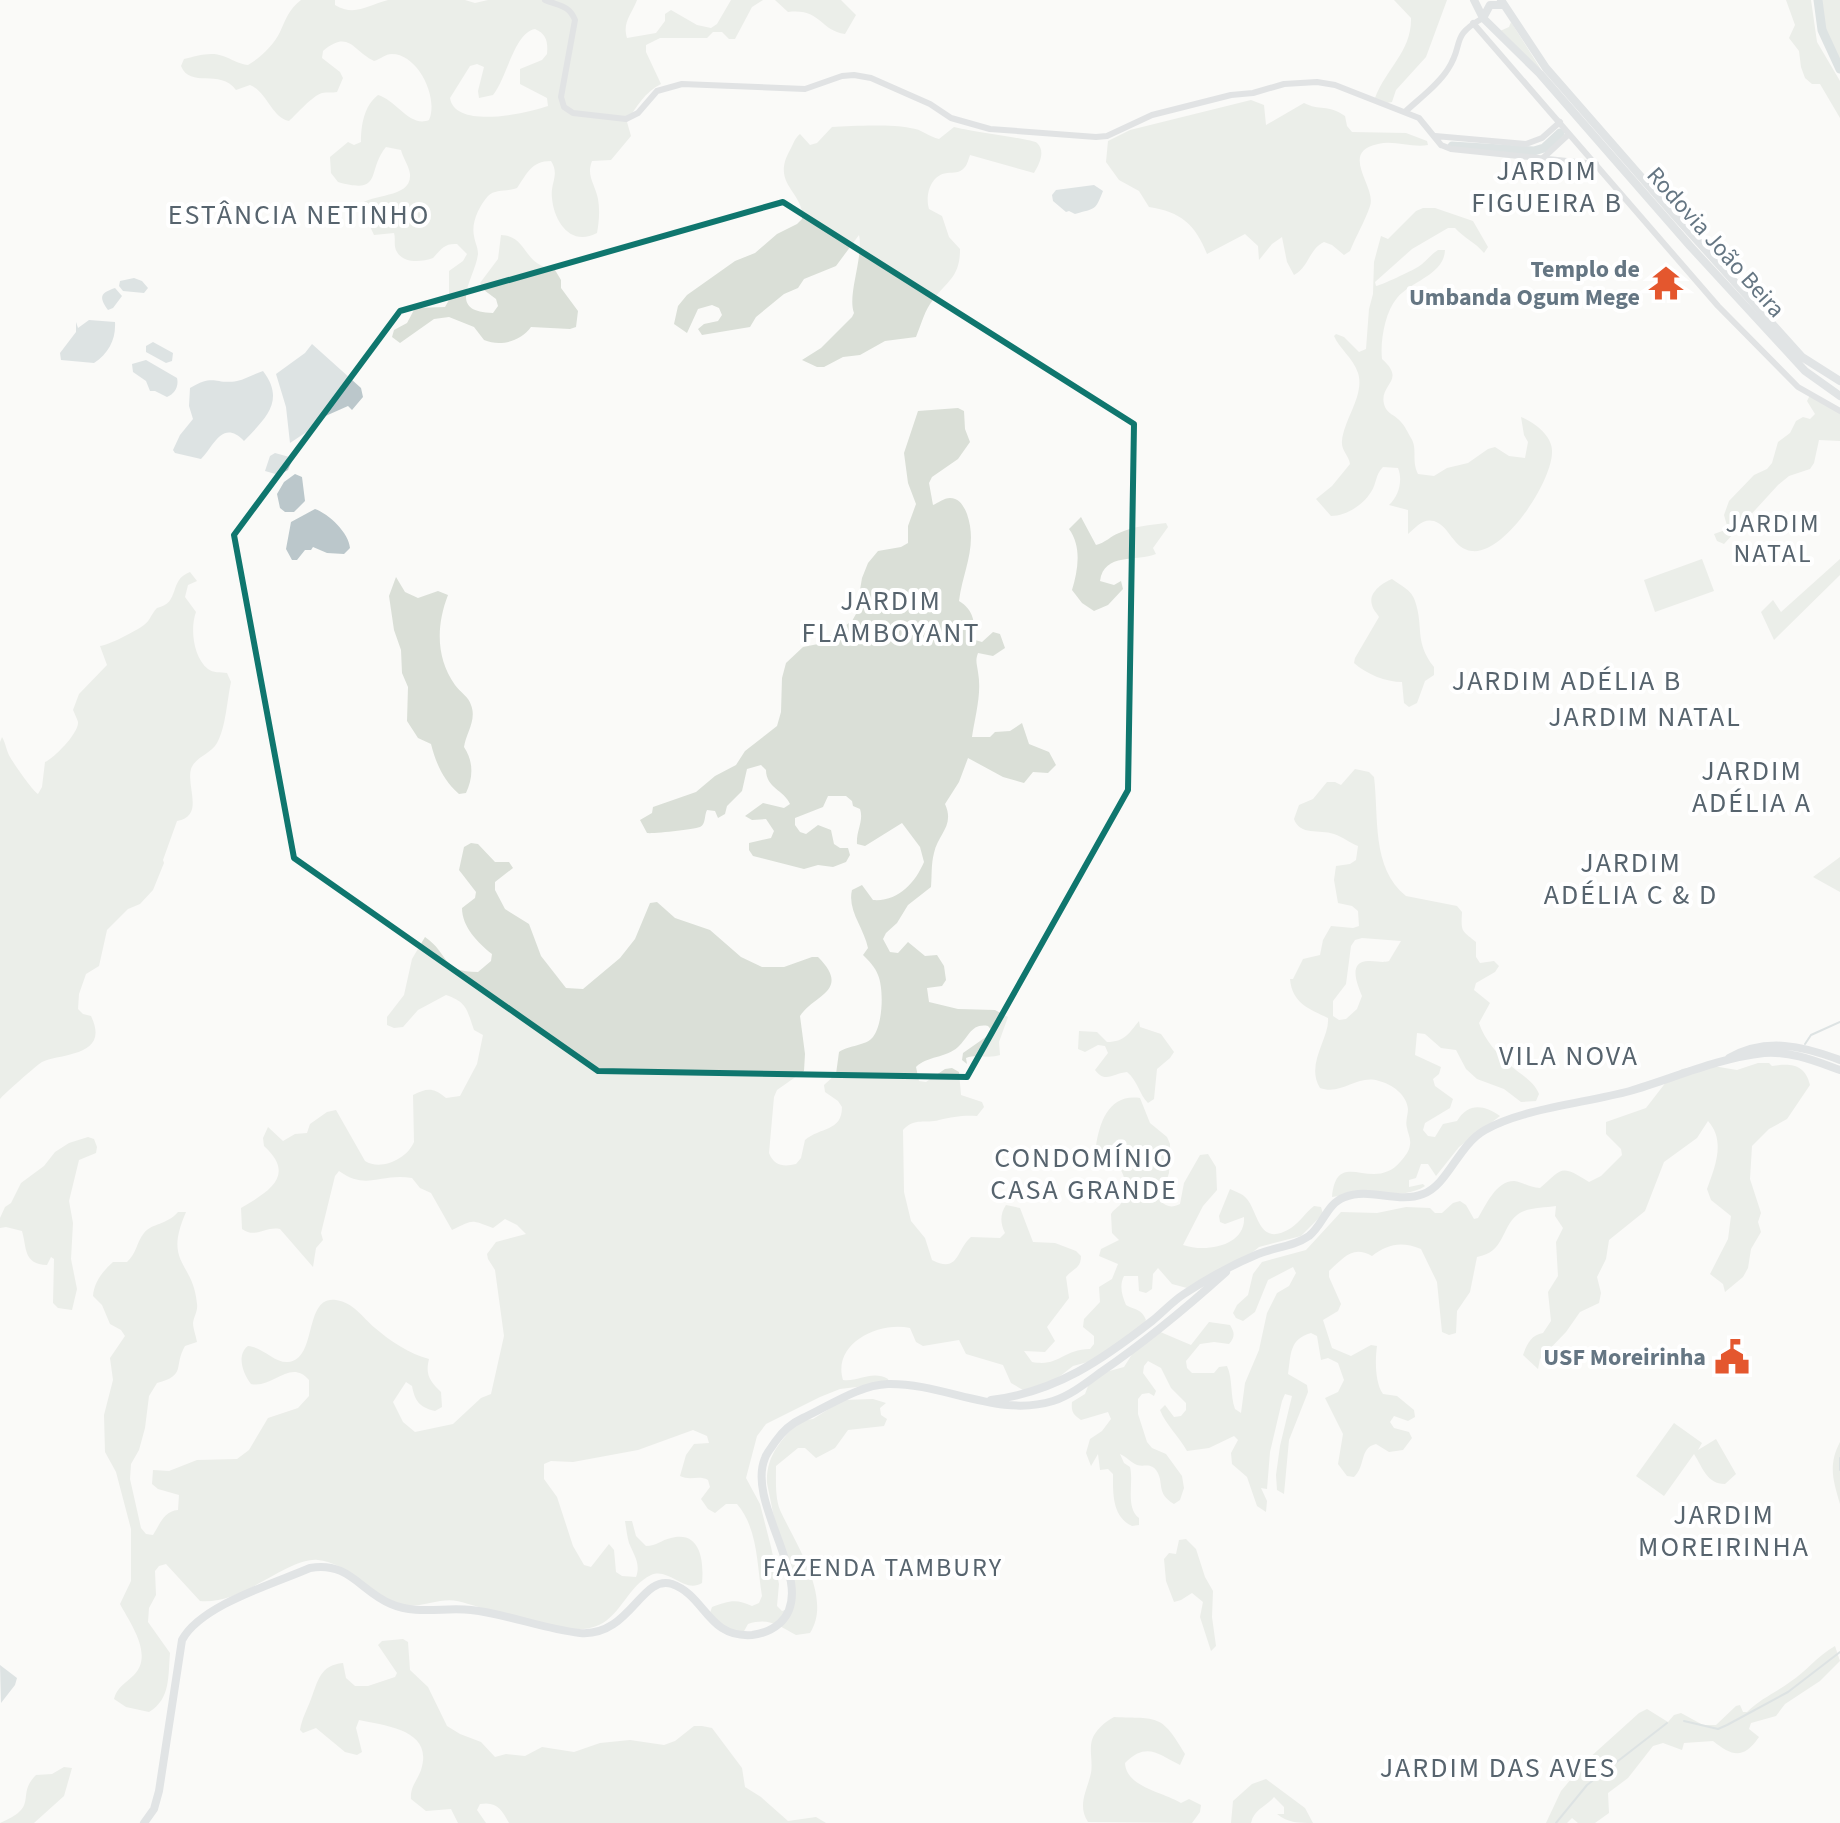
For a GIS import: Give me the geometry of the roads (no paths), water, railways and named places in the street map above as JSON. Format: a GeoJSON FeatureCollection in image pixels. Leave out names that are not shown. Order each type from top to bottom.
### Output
{"type":"FeatureCollection","features":[{"type":"Feature","properties":{"kind":"main road","name":"Rodovia João Beira"},"geometry":{"type":"LineString","coordinates":[[1474,0],[1483,18],[1540,74],[1696,253],[1805,371],[1839,396]]}},
{"type":"Feature","properties":{"kind":"main road"},"geometry":{"type":"LineString","coordinates":[[1483,18],[1490,5],[1504,5],[1506,24],[1492,28]]}},
{"type":"Feature","properties":{"kind":"main road","name":"Rodovia João Beira"},"geometry":{"type":"LineString","coordinates":[[1504,5],[1546,68],[1677,218],[1802,357],[1840,381]]}},
{"type":"Feature","properties":{"kind":"main road"},"geometry":{"type":"LineString","coordinates":[[1723,1062],[1742,1051],[1773,1045],[1803,1047],[1840,1060]]}},
{"type":"Feature","properties":{"kind":"main road"},"geometry":{"type":"LineString","coordinates":[[986,1401],[1008,1398],[1086,1370],[1180,1298],[1259,1253],[1300,1242],[1312,1234],[1332,1205],[1344,1197],[1408,1198],[1431,1190],[1470,1140],[1486,1129],[1511,1119],[1630,1091],[1763,1053],[1801,1056],[1840,1070]]}},
{"type":"Feature","properties":{"kind":"main road"},"geometry":{"type":"LineString","coordinates":[[144,1823],[154,1809],[159,1791],[182,1640],[196,1621],[220,1607],[310,1568],[332,1567],[401,1608],[470,1610],[582,1633],[606,1630],[627,1615],[653,1586],[668,1583],[685,1590],[726,1632],[755,1635],[773,1629],[784,1619],[791,1605],[792,1587],[762,1479],[764,1459],[780,1435],[796,1422],[871,1386],[914,1386],[1007,1406],[1054,1401],[1117,1362],[1226,1272]]}},
{"type":"Feature","properties":{"kind":"main road"},"geometry":{"type":"LineString","coordinates":[[1180,1298],[1180,1308],[1187,1307]]}},
{"type":"Feature","properties":{"kind":"main road"},"geometry":{"type":"LineString","coordinates":[[1052,1384],[1054,1401]]}},
{"type":"Feature","properties":{"kind":"street"},"geometry":{"type":"LineString","coordinates":[[545,0],[565,7],[575,20],[561,97],[564,107],[573,113],[626,119],[638,113],[657,91],[682,84],[805,89],[854,75],[871,78],[930,104],[951,118],[990,129],[1096,137],[1107,136],[1152,115],[1231,95],[1301,82],[1335,85],[1406,111],[1419,118],[1434,136],[1451,149],[1598,164]]}},
{"type":"Feature","properties":{"kind":"street"},"geometry":{"type":"LineString","coordinates":[[1406,111],[1448,69],[1467,25],[1483,18]]}},
{"type":"Feature","properties":{"kind":"street"},"geometry":{"type":"LineString","coordinates":[[1473,23],[1718,306],[1798,387],[1840,411]]}},
{"type":"Feature","properties":{"kind":"street"},"geometry":{"type":"LineString","coordinates":[[1442,141],[1503,140],[1526,144],[1542,138],[1560,122]]}},
{"type":"Feature","properties":{"kind":"street"},"geometry":{"type":"LineString","coordinates":[[1543,158],[1569,134]]}},
{"type":"Feature","properties":{"kind":"waterway"},"geometry":{"type":"LineString","coordinates":[[1818,0],[1822,30],[1840,69]]}},
{"type":"Feature","properties":{"kind":"waterway"},"geometry":{"type":"LineString","coordinates":[[1452,146],[1534,151],[1544,148],[1560,133]]}},
{"type":"Feature","properties":{"kind":"waterway"},"geometry":{"type":"LineString","coordinates":[[1805,1044],[1811,1035],[1840,1022]]}},
{"type":"Feature","properties":{"kind":"waterway"},"geometry":{"type":"LineString","coordinates":[[1840,1458],[1840,1470]]}},
{"type":"Feature","properties":{"kind":"waterway"},"geometry":{"type":"LineString","coordinates":[[1684,1721],[1718,1729],[1788,1692],[1840,1652]]}},
{"type":"Feature","properties":{"kind":"waterway"},"geometry":{"type":"LineString","coordinates":[[1556,1823],[1587,1785],[1667,1723]]}},
{"type":"Feature","properties":{"kind":"place","name":"Templo de Umbanda Ogum Mege"},"geometry":{"type":"Point","coordinates":[1666,283]}},
{"type":"Feature","properties":{"kind":"place","name":"USF Moreirinha"},"geometry":{"type":"Point","coordinates":[1732,1357]}},
{"type":"Feature","properties":{"kind":"district","name":"JARDIM FIGUEIRA B"},"geometry":{"type":"Point","coordinates":[1547,186]}},
{"type":"Feature","properties":{"kind":"district","name":"ESTÂNCIA NETINHO"},"geometry":{"type":"Point","coordinates":[299,214]}},
{"type":"Feature","properties":{"kind":"district","name":"JARDIM NATAL"},"geometry":{"type":"Point","coordinates":[1773,538]}},
{"type":"Feature","properties":{"kind":"district","name":"JARDIM FLAMBOYANT"},"geometry":{"type":"Point","coordinates":[891,616]}},
{"type":"Feature","properties":{"kind":"district","name":"JARDIM ADÉLIA B"},"geometry":{"type":"Point","coordinates":[1567,680]}},
{"type":"Feature","properties":{"kind":"district","name":"JARDIM NATAL"},"geometry":{"type":"Point","coordinates":[1645,716]}},
{"type":"Feature","properties":{"kind":"district","name":"JARDIM ADÉLIA A"},"geometry":{"type":"Point","coordinates":[1752,786]}},
{"type":"Feature","properties":{"kind":"district","name":"JARDIM ADÉLIA C & D"},"geometry":{"type":"Point","coordinates":[1631,878]}},
{"type":"Feature","properties":{"kind":"district","name":"VILA NOVA"},"geometry":{"type":"Point","coordinates":[1569,1055]}},
{"type":"Feature","properties":{"kind":"district","name":"CONDOMÍNIO CASA GRANDE"},"geometry":{"type":"Point","coordinates":[1084,1173]}},
{"type":"Feature","properties":{"kind":"district","name":"JARDIM MOREIRINHA"},"geometry":{"type":"Point","coordinates":[1724,1530]}},
{"type":"Feature","properties":{"kind":"district","name":"FAZENDA TAMBURY"},"geometry":{"type":"Point","coordinates":[883,1567]}},
{"type":"Feature","properties":{"kind":"district","name":"JARDIM DAS AVES"},"geometry":{"type":"Point","coordinates":[1498,1767]}}]}
